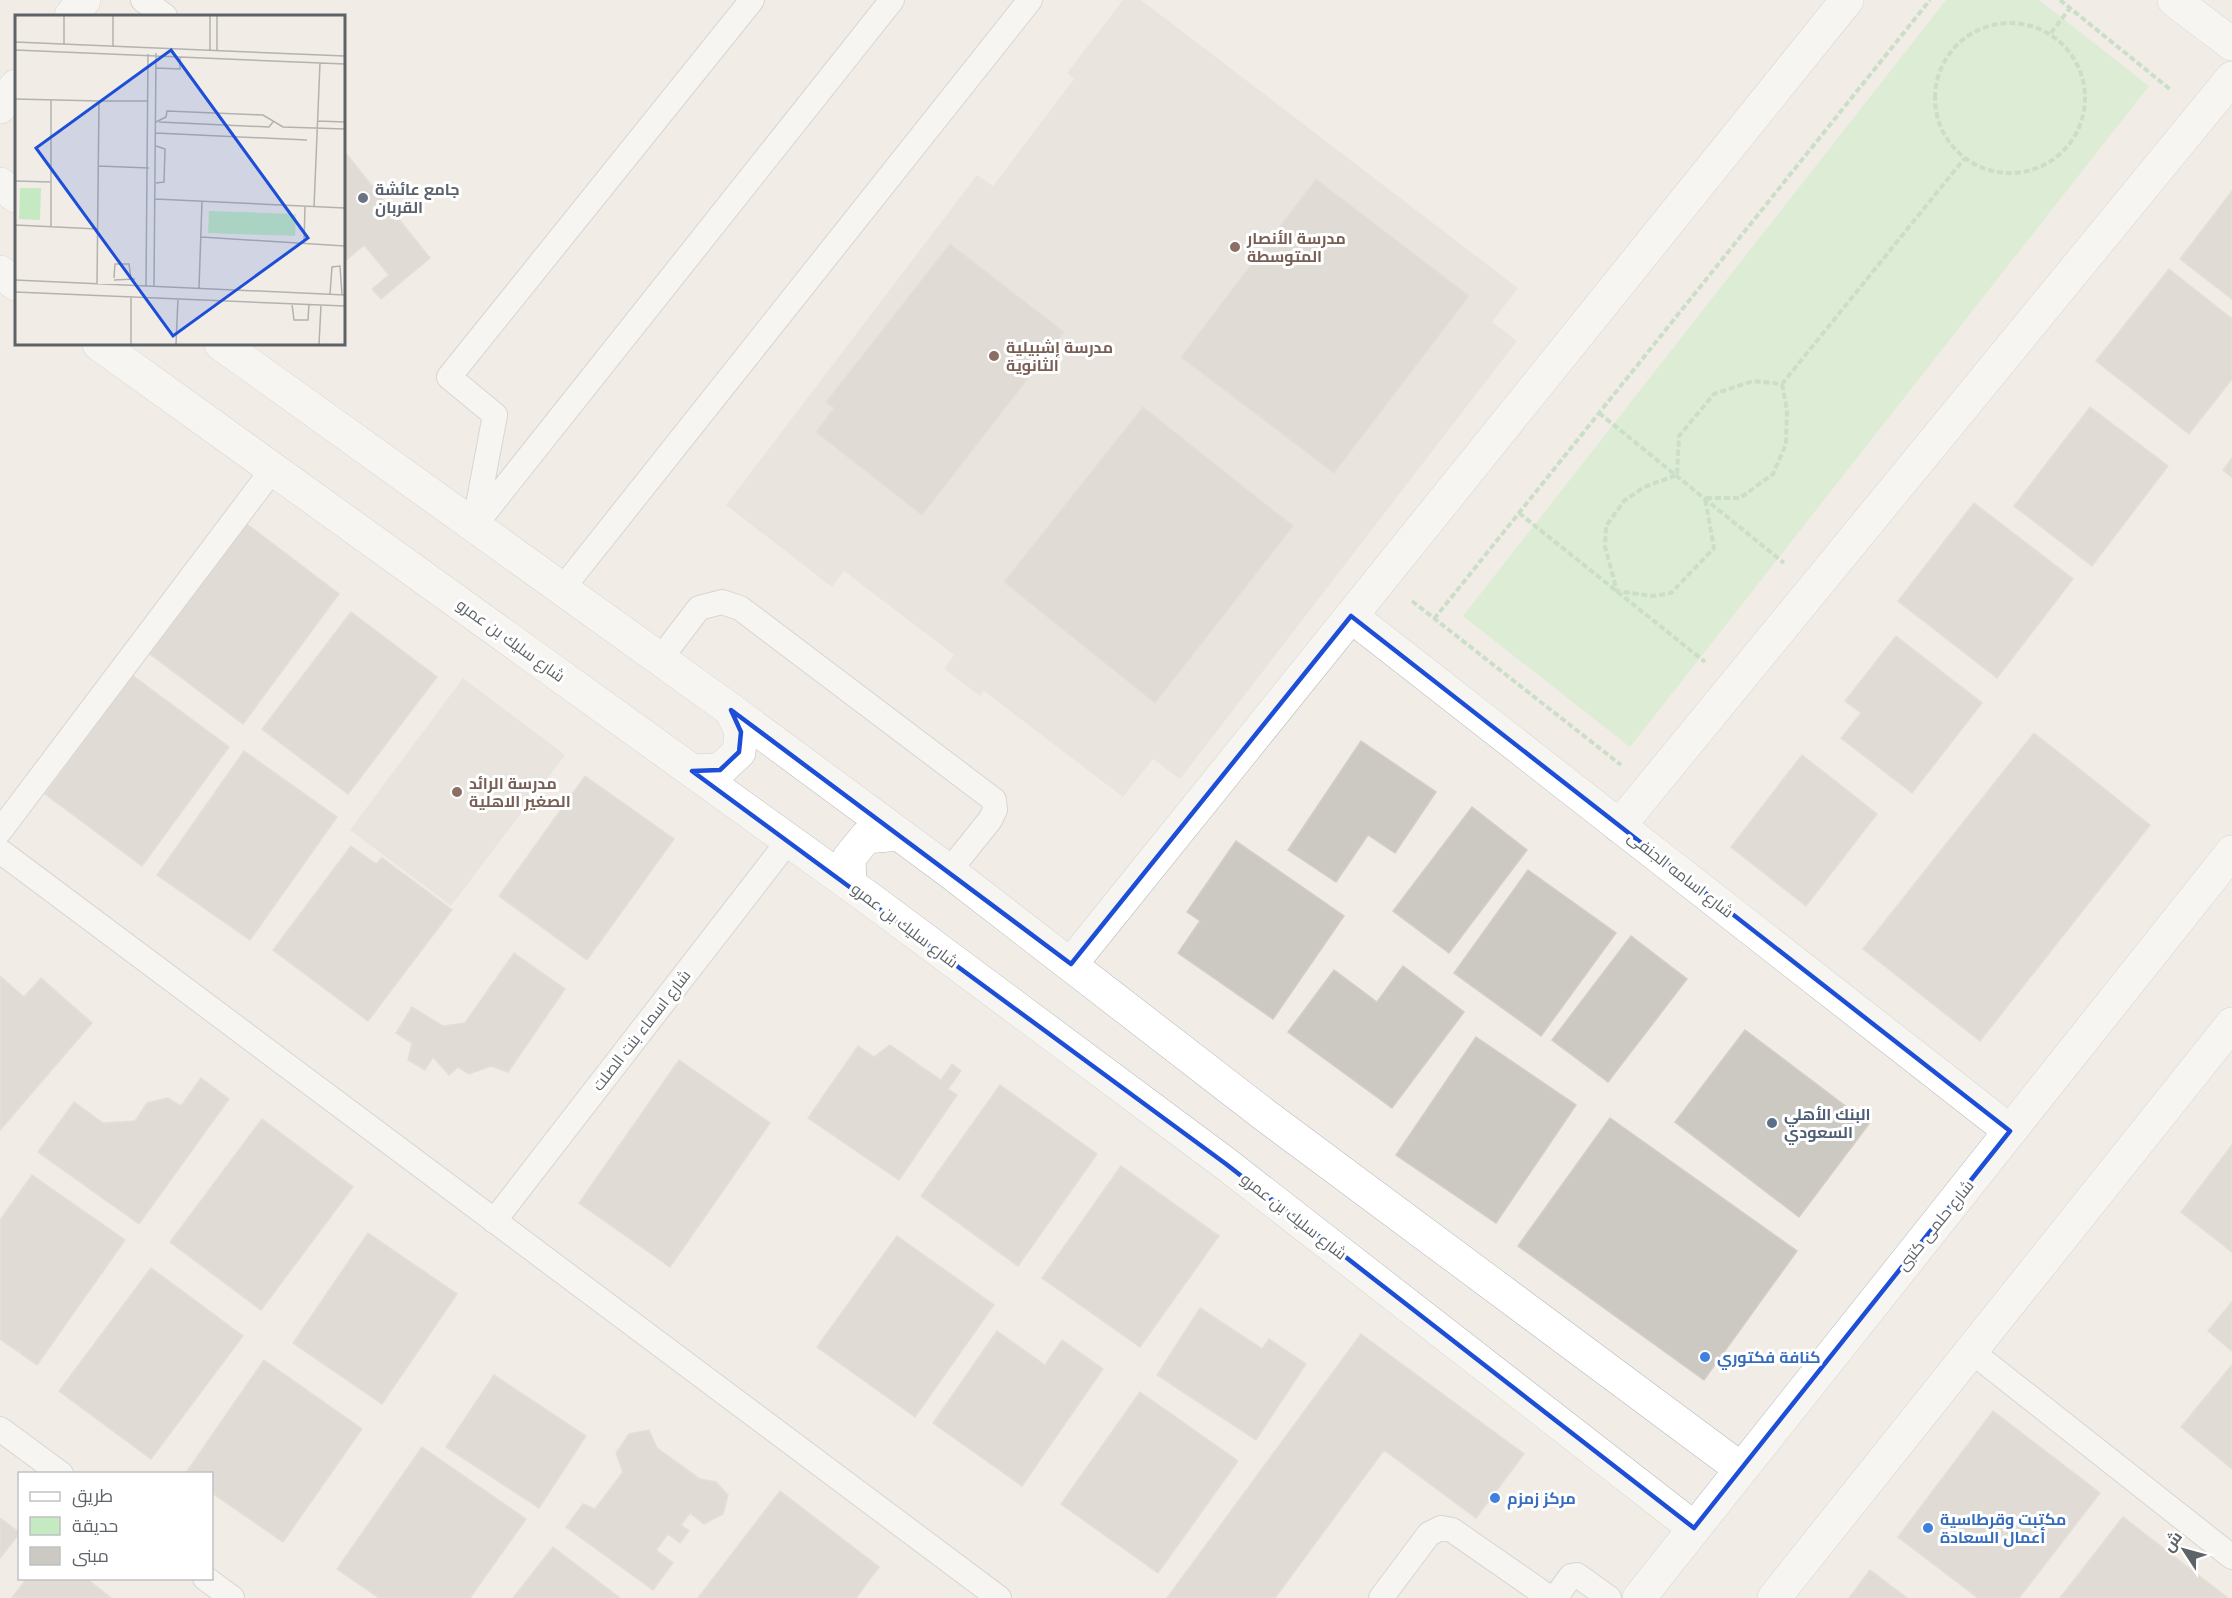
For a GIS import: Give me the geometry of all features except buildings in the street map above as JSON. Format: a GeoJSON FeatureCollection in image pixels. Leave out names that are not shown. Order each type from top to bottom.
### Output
{"type":"FeatureCollection","features":[{"type":"Feature","properties":{"kind":"street"},"geometry":{"type":"LineString","coordinates":[[72,15],[84,0]]}},
{"type":"Feature","properties":{"kind":"street"},"geometry":{"type":"LineString","coordinates":[[1071,964],[1847,0]]}},
{"type":"Feature","properties":{"kind":"street"},"geometry":{"type":"LineString","coordinates":[[2174,0],[2232,44]]}},
{"type":"Feature","properties":{"kind":"street"},"geometry":{"type":"LineString","coordinates":[[1619,826],[2232,78]]}},
{"type":"Feature","properties":{"kind":"street"},"geometry":{"type":"LineString","coordinates":[[0,106],[15,87]]}},
{"type":"Feature","properties":{"kind":"street"},"geometry":{"type":"LineString","coordinates":[[0,184],[15,195]]}},
{"type":"Feature","properties":{"kind":"street"},"geometry":{"type":"LineString","coordinates":[[0,272],[15,283]]}},
{"type":"Feature","properties":{"kind":"street","name":"شارع سليك بن عمرو"},"geometry":{"type":"LineString","coordinates":[[100,345],[850,884],[1226,1164],[1695,1528]]}},
{"type":"Feature","properties":{"kind":"street"},"geometry":{"type":"LineString","coordinates":[[222,345],[731,710],[949,871],[1266,1116],[1741,1469]]}},
{"type":"Feature","properties":{"kind":"street","name":"شارع اسامه الجنفى"},"geometry":{"type":"LineString","coordinates":[[1351,616],[2010,1131]]}},
{"type":"Feature","properties":{"kind":"street"},"geometry":{"type":"LineString","coordinates":[[692,771],[720,770],[739,752],[741,732],[731,710]]}},
{"type":"Feature","properties":{"kind":"street"},"geometry":{"type":"LineString","coordinates":[[850,884],[849,858],[866,837],[899,834]]}},
{"type":"Feature","properties":{"kind":"street","name":"شارع حلمى كتبى"},"geometry":{"type":"LineString","coordinates":[[1639,1598],[2232,852]]}},
{"type":"Feature","properties":{"kind":"street"},"geometry":{"type":"LineString","coordinates":[[1774,1598],[2232,1024]]}},
{"type":"Feature","properties":{"kind":"lane"},"geometry":{"type":"LineString","coordinates":[[143,0],[164,15]]}},
{"type":"Feature","properties":{"kind":"lane"},"geometry":{"type":"LineString","coordinates":[[475,525],[495,415],[449,377],[752,0]]}},
{"type":"Feature","properties":{"kind":"lane"},"geometry":{"type":"LineString","coordinates":[[475,525],[892,0]]}},
{"type":"Feature","properties":{"kind":"lane"},"geometry":{"type":"LineString","coordinates":[[562,589],[1030,0]]}},
{"type":"Feature","properties":{"kind":"lane"},"geometry":{"type":"LineString","coordinates":[[0,831],[273,469]]}},
{"type":"Feature","properties":{"kind":"lane"},"geometry":{"type":"LineString","coordinates":[[660,659],[699,608],[722,602],[740,608],[994,800],[995,810],[990,820],[949,871]]}},
{"type":"Feature","properties":{"kind":"lane","name":"شارع اسماء بنت الصلت"},"geometry":{"type":"LineString","coordinates":[[494,1221],[789,840]]}},
{"type":"Feature","properties":{"kind":"lane"},"geometry":{"type":"LineString","coordinates":[[0,851],[494,1221],[969,1589],[999,1598]]}},
{"type":"Feature","properties":{"kind":"lane"},"geometry":{"type":"LineString","coordinates":[[1971,1351],[2232,1557]]}},
{"type":"Feature","properties":{"kind":"lane"},"geometry":{"type":"LineString","coordinates":[[0,1429],[60,1472]]}},
{"type":"Feature","properties":{"kind":"lane"},"geometry":{"type":"LineString","coordinates":[[1381,1598],[1429,1534],[1441,1528],[1452,1530],[1550,1598]]}},
{"type":"Feature","properties":{"kind":"lane"},"geometry":{"type":"LineString","coordinates":[[1555,1598],[1571,1576],[1577,1575],[1610,1598]]}},
{"type":"Feature","properties":{"kind":"lane"},"geometry":{"type":"LineString","coordinates":[[209,1580],[232,1598]]}},
{"type":"Feature","properties":{"kind":"path"},"geometry":{"type":"LineString","coordinates":[[1630,772],[1434,620],[1930,0]]}},
{"type":"Feature","properties":{"kind":"path"},"geometry":{"type":"LineString","coordinates":[[2060,0],[2172,91]]}},
{"type":"Feature","properties":{"kind":"path"},"geometry":{"type":"LineString","coordinates":[[2051,33],[2070,8]]}},
{"type":"Feature","properties":{"kind":"path"},"geometry":{"type":"LineString","coordinates":[[2002,22],[2028,24],[2051,33],[2070,51],[2082,72],[2086,96],[2083,120],[2072,142],[2055,159],[2033,170],[2010,174],[1986,170],[1964,159],[1947,140],[1937,117],[1935,91],[1941,66],[1956,45],[1977,29],[2002,22]]}},
{"type":"Feature","properties":{"kind":"path"},"geometry":{"type":"LineString","coordinates":[[1705,498],[1740,498],[1773,474],[1786,444],[1787,410],[1782,384],[1964,159]]}},
{"type":"Feature","properties":{"kind":"path"},"geometry":{"type":"LineString","coordinates":[[1677,475],[1679,436],[1714,394],[1753,381],[1782,384]]}},
{"type":"Feature","properties":{"kind":"path"},"geometry":{"type":"LineString","coordinates":[[1599,413],[1792,569]]}},
{"type":"Feature","properties":{"kind":"path"},"geometry":{"type":"LineString","coordinates":[[1617,591],[1605,548],[1606,526],[1630,496],[1644,487],[1677,475]]}},
{"type":"Feature","properties":{"kind":"path"},"geometry":{"type":"LineString","coordinates":[[1617,591],[1653,596],[1671,593],[1714,549],[1705,498]]}},
{"type":"Feature","properties":{"kind":"path"},"geometry":{"type":"LineString","coordinates":[[1519,513],[1713,668]]}},
{"type":"Feature","properties":{"kind":"highlighted area"},"geometry":{"type":"Polygon","coordinates":[[[1351,616],[2010,1131],[1694,1528],[1226,1164],[692,771],[720,770],[739,752],[741,732],[731,710],[1071,964],[1351,616]]]}},
{"type":"Feature","properties":{"kind":"shaded area"},"geometry":{"type":"Polygon","coordinates":[[[1123,0],[1141,0],[1518,288],[1492,322],[1517,341],[1180,779],[1153,759],[1123,797],[984,691],[980,696],[944,669],[954,655],[844,571],[832,587],[726,505],[977,175],[993,186],[1074,79],[1067,73],[1123,0]]]}},
{"type":"Feature","properties":{"kind":"shaded area","name":"مدرسة الرائد الصغير الاهلية"},"geometry":{"type":"Polygon","coordinates":[[[463,678],[565,755],[451,906],[350,830],[463,678]]]}},
{"type":"Feature","properties":{"kind":"green space"},"geometry":{"type":"Polygon","coordinates":[[[1946,0],[2039,0],[2149,86],[1630,747],[1463,616],[1946,0]]]}},
{"type":"Feature","properties":{"kind":"place","name":"جامع عائشة القربان"},"geometry":{"type":"Point","coordinates":[363,198]}},
{"type":"Feature","properties":{"kind":"place","name":"مدرسة الأنصار المتوسطة"},"geometry":{"type":"Point","coordinates":[1235,247]}},
{"type":"Feature","properties":{"kind":"place","name":"مدرسة إشبيلية الثانوية"},"geometry":{"type":"Point","coordinates":[994,356]}},
{"type":"Feature","properties":{"kind":"place","name":"مدرسة الرائد الصغير الاهلية"},"geometry":{"type":"Point","coordinates":[457,792]}},
{"type":"Feature","properties":{"kind":"place","name":"البنك الأهلي السعودي"},"geometry":{"type":"Point","coordinates":[1772,1123]}},
{"type":"Feature","properties":{"kind":"place","name":"كنافة فكتوري"},"geometry":{"type":"Point","coordinates":[1705,1357]}},
{"type":"Feature","properties":{"kind":"place","name":"مركز زمزم"},"geometry":{"type":"Point","coordinates":[1495,1498]}},
{"type":"Feature","properties":{"kind":"place","name":"مكتبت وقرطاسية أعمال السعادة"},"geometry":{"type":"Point","coordinates":[1928,1528]}}]}
